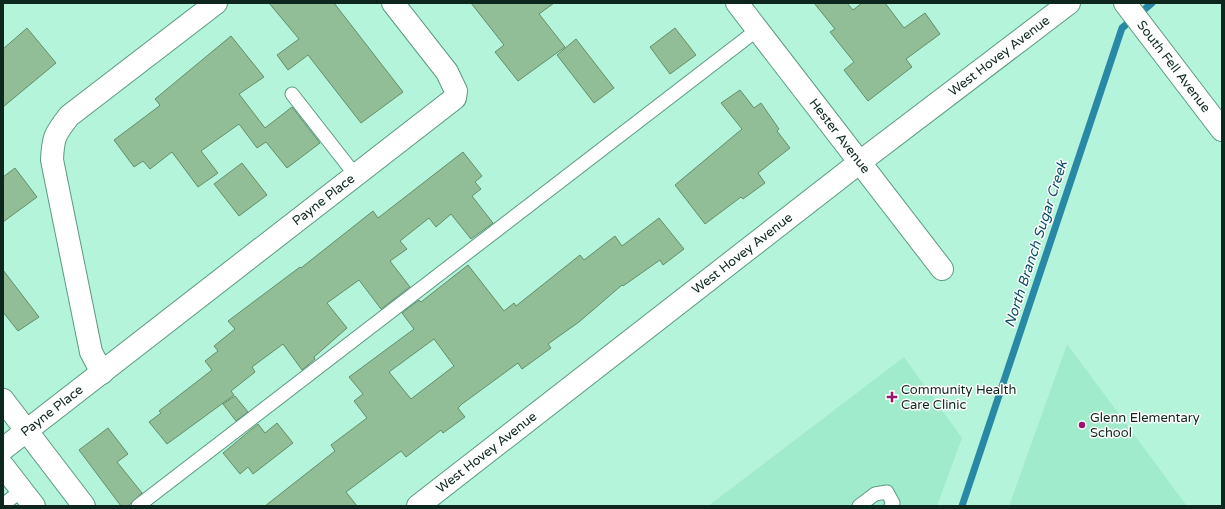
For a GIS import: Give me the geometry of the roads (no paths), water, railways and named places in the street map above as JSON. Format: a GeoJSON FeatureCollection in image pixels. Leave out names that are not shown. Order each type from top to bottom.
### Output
{"type":"FeatureCollection","features":[{"type":"Feature","properties":{"kind":"street"},"geometry":{"type":"LineString","coordinates":[[102,373],[91,352],[52,160],[53,139],[69,116],[216,3]]}},
{"type":"Feature","properties":{"kind":"street","name":"Payne Place"},"geometry":{"type":"LineString","coordinates":[[3,450],[455,98],[456,91],[447,72],[393,3]]}},
{"type":"Feature","properties":{"kind":"street","name":"Hester Avenue"},"geometry":{"type":"LineString","coordinates":[[737,3],[942,269]]}},
{"type":"Feature","properties":{"kind":"street","name":"West Hovey Avenue"},"geometry":{"type":"LineString","coordinates":[[418,506],[860,162],[1068,3]]}},
{"type":"Feature","properties":{"kind":"street","name":"South Fell Avenue"},"geometry":{"type":"LineString","coordinates":[[1125,3],[1222,130]]}},
{"type":"Feature","properties":{"kind":"street"},"geometry":{"type":"LineString","coordinates":[[3,400],[84,506]]}},
{"type":"Feature","properties":{"kind":"street"},"geometry":{"type":"LineString","coordinates":[[3,466],[28,498]]}},
{"type":"Feature","properties":{"kind":"lane"},"geometry":{"type":"LineString","coordinates":[[138,506],[757,30]]}},
{"type":"Feature","properties":{"kind":"lane"},"geometry":{"type":"LineString","coordinates":[[292,94],[356,176]]}},
{"type":"Feature","properties":{"kind":"lane"},"geometry":{"type":"LineString","coordinates":[[859,506],[876,494],[887,492],[893,503],[891,506]]}},
{"type":"Feature","properties":{"kind":"lane"},"geometry":{"type":"LineString","coordinates":[[3,505],[28,498]]}},
{"type":"Feature","properties":{"kind":"waterway","name":"North Branch Sugar Creek"},"geometry":{"type":"LineString","coordinates":[[962,506],[1122,28],[1152,3]]}},
{"type":"Feature","properties":{"kind":"place","name":"Community Health Care Clinic"},"geometry":{"type":"Point","coordinates":[892,397]}},
{"type":"Feature","properties":{"kind":"place","name":"Glenn Elementary School"},"geometry":{"type":"Point","coordinates":[1082,425]}}]}
